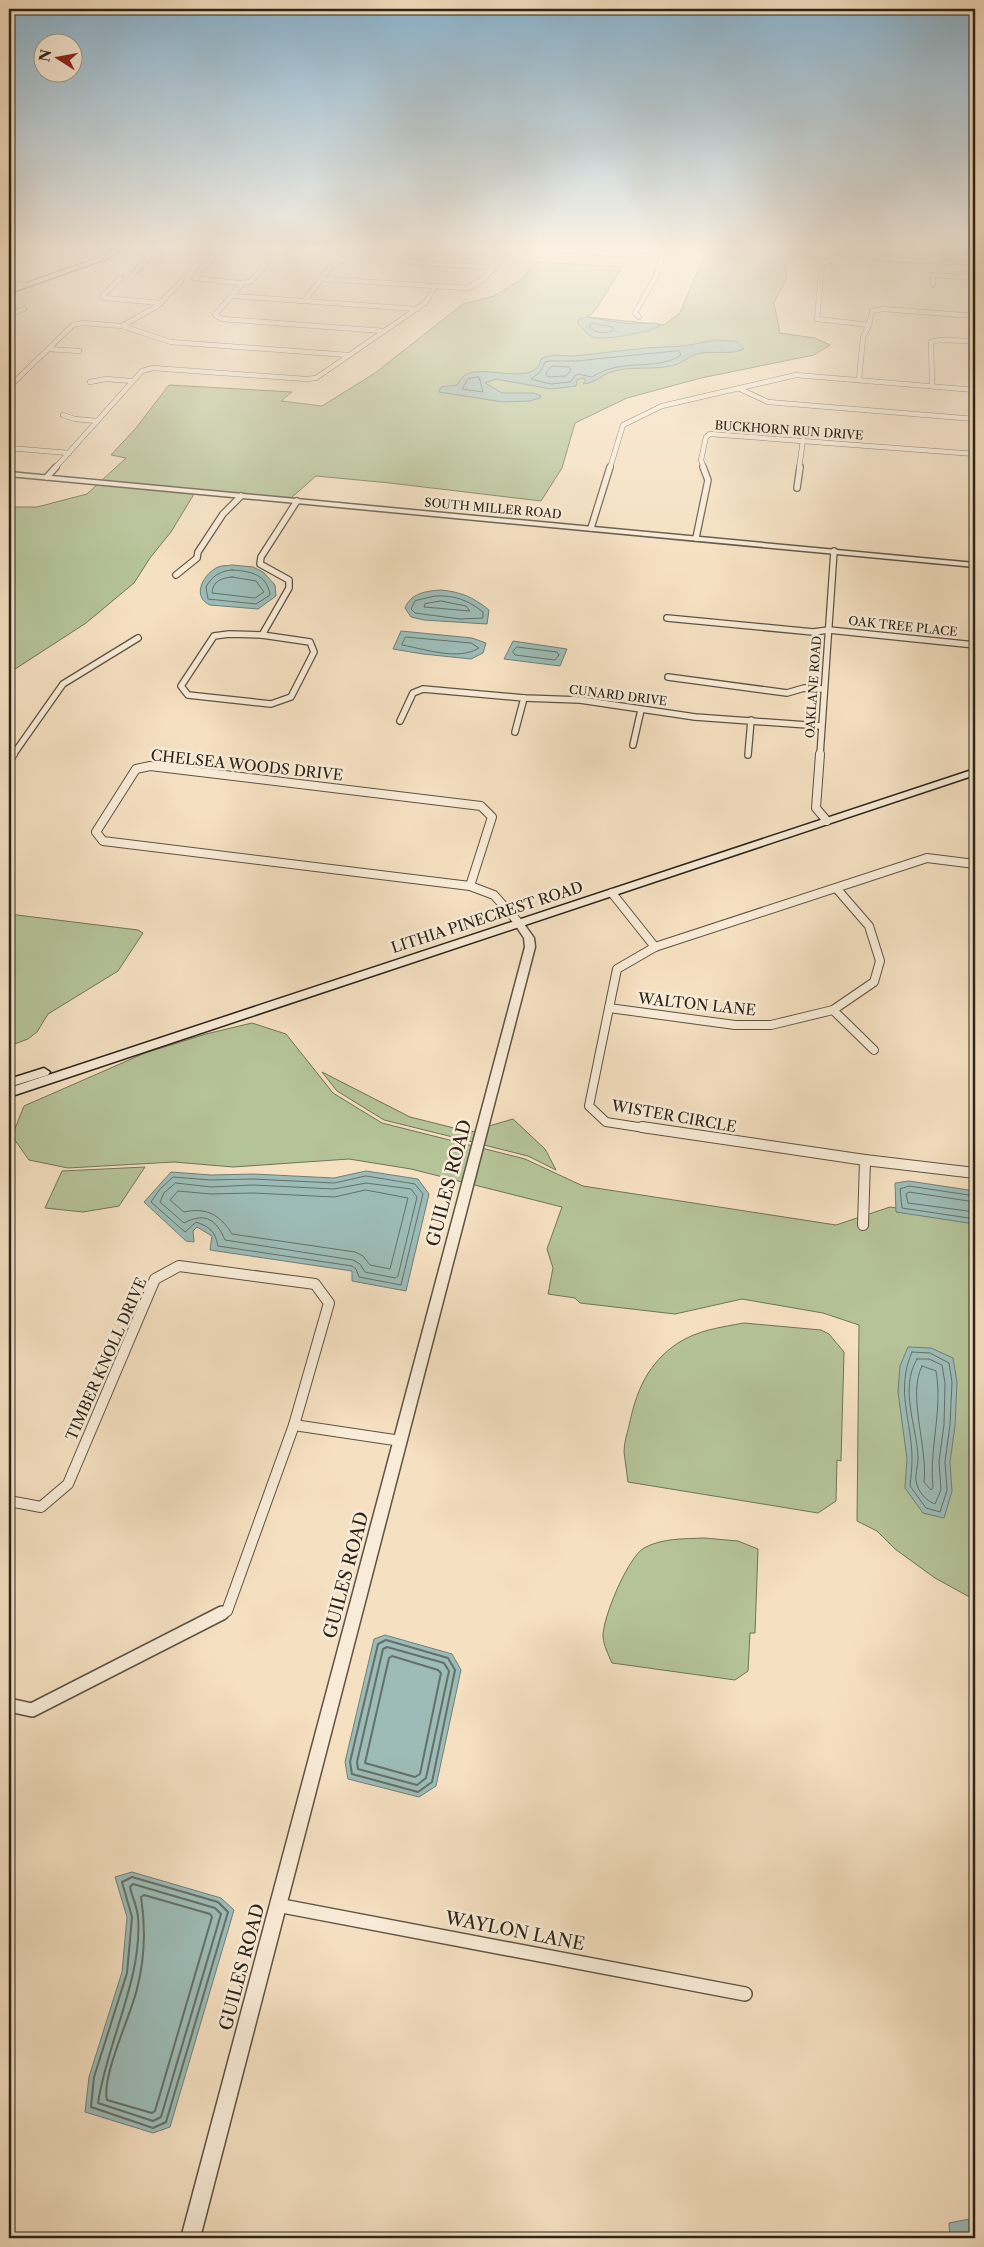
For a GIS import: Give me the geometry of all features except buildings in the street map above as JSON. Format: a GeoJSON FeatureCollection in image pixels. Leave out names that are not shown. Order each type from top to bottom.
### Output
{"type":"FeatureCollection","features":[{"type":"Feature","properties":{"kind":"main road","name":"LITHIA PINECREST ROAD"},"geometry":{"type":"LineString","coordinates":[[9,1093],[975,772]]}},
{"type":"Feature","properties":{"kind":"main road"},"geometry":{"type":"LineString","coordinates":[[9,1083],[115,1050],[157,1044]]}},
{"type":"Feature","properties":{"kind":"street"},"geometry":{"type":"LineString","coordinates":[[9,387],[45,352]]}},
{"type":"Feature","properties":{"kind":"street"},"geometry":{"type":"LineString","coordinates":[[305,352],[348,355]]}},
{"type":"Feature","properties":{"kind":"street"},"geometry":{"type":"LineString","coordinates":[[47,477],[142,371],[154,368],[306,380],[316,378],[353,352]]}},
{"type":"Feature","properties":{"kind":"street"},"geometry":{"type":"LineString","coordinates":[[859,380],[862,352]]}},
{"type":"Feature","properties":{"kind":"street"},"geometry":{"type":"LineString","coordinates":[[931,352],[932,386]]}},
{"type":"Feature","properties":{"kind":"street"},"geometry":{"type":"LineString","coordinates":[[591,528],[623,425],[662,406],[796,375],[975,390]]}},
{"type":"Feature","properties":{"kind":"street"},"geometry":{"type":"LineString","coordinates":[[90,382],[106,379],[132,381]]}},
{"type":"Feature","properties":{"kind":"street"},"geometry":{"type":"LineString","coordinates":[[740,388],[768,402],[975,419]]}},
{"type":"Feature","properties":{"kind":"street"},"geometry":{"type":"LineString","coordinates":[[63,415],[75,419],[97,421]]}},
{"type":"Feature","properties":{"kind":"street","name":"BUCKHORN RUN DRIVE"},"geometry":{"type":"LineString","coordinates":[[696,538],[708,480],[701,460],[706,437],[710,434],[975,454]]}},
{"type":"Feature","properties":{"kind":"street"},"geometry":{"type":"LineString","coordinates":[[797,488],[803,440]]}},
{"type":"Feature","properties":{"kind":"street"},"geometry":{"type":"LineString","coordinates":[[9,448],[69,453]]}},
{"type":"Feature","properties":{"kind":"street","name":"SOUTH MILLER ROAD"},"geometry":{"type":"LineString","coordinates":[[9,474],[975,564]]}},
{"type":"Feature","properties":{"kind":"street"},"geometry":{"type":"LineString","coordinates":[[176,575],[197,558],[198,552],[223,514],[231,508],[240,496]]}},
{"type":"Feature","properties":{"kind":"street"},"geometry":{"type":"LineString","coordinates":[[262,636],[289,588],[289,580],[260,564],[261,556],[297,500]]}},
{"type":"Feature","properties":{"kind":"street","name":"OAKLANE ROAD"},"geometry":{"type":"LineString","coordinates":[[827,821],[816,808],[834,551]]}},
{"type":"Feature","properties":{"kind":"street","name":"OAK TREE PLACE"},"geometry":{"type":"LineString","coordinates":[[667,618],[813,632],[829,630],[975,645]]}},
{"type":"Feature","properties":{"kind":"street"},"geometry":{"type":"LineString","coordinates":[[229,634],[262,636],[310,642],[314,652],[290,697],[271,704],[188,695],[181,686],[214,636],[229,634]]}},
{"type":"Feature","properties":{"kind":"street"},"geometry":{"type":"LineString","coordinates":[[9,760],[63,684],[138,638]]}},
{"type":"Feature","properties":{"kind":"street"},"geometry":{"type":"LineString","coordinates":[[668,677],[724,686],[787,692],[812,688],[824,689]]}},
{"type":"Feature","properties":{"kind":"street","name":"CUNARD DRIVE"},"geometry":{"type":"LineString","coordinates":[[400,721],[413,693],[423,688],[524,698],[580,700],[695,717],[821,726]]}},
{"type":"Feature","properties":{"kind":"street"},"geometry":{"type":"LineString","coordinates":[[515,732],[524,698]]}},
{"type":"Feature","properties":{"kind":"street"},"geometry":{"type":"LineString","coordinates":[[633,745],[641,710]]}},
{"type":"Feature","properties":{"kind":"street"},"geometry":{"type":"LineString","coordinates":[[748,755],[751,720]]}},
{"type":"Feature","properties":{"kind":"street","name":"CHELSEA WOODS DRIVE"},"geometry":{"type":"LineString","coordinates":[[470,886],[492,817],[481,806],[150,766],[136,769],[96,832],[103,841],[470,886],[494,895],[520,923]]}},
{"type":"Feature","properties":{"kind":"street","name":"WISTER CIRCLE"},"geometry":{"type":"LineString","coordinates":[[975,864],[927,858],[655,947],[617,969],[589,1106],[606,1122],[865,1160],[975,1173]]}},
{"type":"Feature","properties":{"kind":"street","name":"WALTON LANE"},"geometry":{"type":"LineString","coordinates":[[609,1008],[744,1025],[771,1025],[833,1010],[874,982],[880,961],[869,926],[837,889]]}},
{"type":"Feature","properties":{"kind":"street"},"geometry":{"type":"LineString","coordinates":[[612,893],[655,947]]}},
{"type":"Feature","properties":{"kind":"street","name":"GUILES ROAD"},"geometry":{"type":"LineString","coordinates":[[190,2238],[530,946],[529,938],[520,923]]}},
{"type":"Feature","properties":{"kind":"street"},"geometry":{"type":"LineString","coordinates":[[833,1010],[874,1050]]}},
{"type":"Feature","properties":{"kind":"street"},"geometry":{"type":"LineString","coordinates":[[863,1225],[865,1160]]}},
{"type":"Feature","properties":{"kind":"street","name":"TIMBER KNOLL DRIVE"},"geometry":{"type":"LineString","coordinates":[[9,1501],[41,1507],[68,1484],[155,1280],[179,1266],[315,1284],[330,1303],[294,1425],[227,1611],[32,1710],[9,1705]]}},
{"type":"Feature","properties":{"kind":"street"},"geometry":{"type":"LineString","coordinates":[[294,1425],[401,1441]]}},
{"type":"Feature","properties":{"kind":"street","name":"WAYLON LANE"},"geometry":{"type":"LineString","coordinates":[[277,1905],[745,1994]]}},
{"type":"Feature","properties":{"kind":"green space"},"geometry":{"type":"Polygon","coordinates":[[[402,352],[819,352],[814,355],[701,378],[627,398],[575,423],[562,468],[541,501],[316,476],[291,498],[101,481],[126,458],[111,455],[136,428],[169,385],[292,392],[281,401],[322,406],[375,373],[402,352]]]}},
{"type":"Feature","properties":{"kind":"green space"},"geometry":{"type":"Polygon","coordinates":[[[98,484],[194,494],[171,532],[150,558],[134,583],[86,623],[9,673],[9,507],[37,507],[87,494],[98,484]]]}},
{"type":"Feature","properties":{"kind":"green space"},"geometry":{"type":"Polygon","coordinates":[[[9,914],[138,930],[143,933],[118,971],[48,1014],[37,1032],[28,1039],[9,1046],[9,914]]]}},
{"type":"Feature","properties":{"kind":"green space"},"geometry":{"type":"Polygon","coordinates":[[[252,1023],[286,1034],[333,1093],[382,1123],[525,1159],[583,1186],[836,1225],[890,1207],[975,1219],[975,1600],[935,1578],[895,1549],[877,1531],[857,1521],[859,1325],[823,1313],[742,1299],[675,1314],[580,1303],[575,1298],[548,1294],[553,1268],[547,1249],[562,1207],[411,1169],[349,1159],[233,1167],[174,1162],[68,1168],[29,1160],[12,1136],[24,1106],[145,1053],[206,1034],[252,1023]]]}},
{"type":"Feature","properties":{"kind":"green space"},"geometry":{"type":"Polygon","coordinates":[[[322,1072],[410,1117],[470,1132],[476,1131],[473,1142],[384,1120],[337,1091],[322,1072]]]}},
{"type":"Feature","properties":{"kind":"green space"},"geometry":{"type":"Polygon","coordinates":[[[513,1119],[545,1149],[556,1170],[528,1156],[484,1145],[489,1126],[513,1119]]]}},
{"type":"Feature","properties":{"kind":"green space"},"geometry":{"type":"Polygon","coordinates":[[[145,1167],[119,1206],[83,1212],[45,1208],[62,1171],[145,1167]]]}},
{"type":"Feature","properties":{"kind":"green space"},"geometry":{"type":"Polygon","coordinates":[[[744,1323],[821,1330],[829,1334],[844,1352],[841,1461],[837,1460],[836,1501],[818,1513],[628,1482],[624,1452],[625,1442],[635,1401],[651,1369],[659,1359],[678,1343],[694,1335],[744,1323]]]}},
{"type":"Feature","properties":{"kind":"green space"},"geometry":{"type":"Polygon","coordinates":[[[704,1538],[738,1541],[758,1549],[755,1633],[750,1633],[748,1671],[735,1680],[612,1663],[604,1644],[604,1628],[611,1603],[631,1563],[644,1548],[658,1542],[704,1538]]]}},
{"type":"Feature","properties":{"kind":"water"},"geometry":{"type":"Polygon","coordinates":[[[611,352],[735,352],[707,352],[689,357],[671,366],[614,371],[588,383],[583,384],[586,380],[582,378],[577,380],[576,386],[551,389],[496,379],[485,383],[502,393],[534,393],[541,396],[529,401],[503,402],[439,392],[441,387],[457,385],[465,375],[475,372],[522,374],[537,368],[542,358],[553,355],[574,356],[611,352]]]}},
{"type":"Feature","properties":{"kind":"water"},"geometry":{"type":"Polygon","coordinates":[[[232,565],[253,567],[263,572],[275,585],[276,596],[258,609],[210,605],[201,597],[200,592],[203,581],[218,567],[232,565]]]}},
{"type":"Feature","properties":{"kind":"water"},"geometry":{"type":"Polygon","coordinates":[[[441,590],[455,592],[472,598],[483,605],[489,610],[487,624],[424,620],[411,617],[405,608],[411,599],[425,592],[441,590]]]}},
{"type":"Feature","properties":{"kind":"water"},"geometry":{"type":"Polygon","coordinates":[[[401,631],[472,638],[486,643],[483,653],[471,659],[423,654],[393,649],[401,631]]]}},
{"type":"Feature","properties":{"kind":"water"},"geometry":{"type":"Polygon","coordinates":[[[513,641],[567,649],[560,666],[504,659],[513,641]]]}},
{"type":"Feature","properties":{"kind":"water"},"geometry":{"type":"Polygon","coordinates":[[[366,1171],[418,1179],[429,1194],[406,1291],[352,1281],[352,1271],[210,1250],[212,1236],[197,1227],[193,1231],[194,1242],[186,1241],[144,1202],[171,1172],[211,1175],[253,1174],[334,1178],[366,1171]]]}},
{"type":"Feature","properties":{"kind":"water"},"geometry":{"type":"Polygon","coordinates":[[[909,1181],[975,1191],[975,1224],[896,1212],[895,1183],[909,1181]]]}},
{"type":"Feature","properties":{"kind":"water"},"geometry":{"type":"Polygon","coordinates":[[[908,1347],[931,1348],[953,1358],[957,1382],[955,1426],[950,1462],[952,1491],[944,1518],[923,1513],[905,1488],[907,1459],[898,1392],[900,1366],[908,1347]]]}},
{"type":"Feature","properties":{"kind":"water"},"geometry":{"type":"Polygon","coordinates":[[[385,1635],[452,1654],[461,1670],[436,1786],[419,1797],[348,1779],[345,1762],[374,1639],[385,1635]]]}},
{"type":"Feature","properties":{"kind":"water"},"geometry":{"type":"Polygon","coordinates":[[[132,1872],[221,1898],[234,1910],[170,2127],[153,2133],[85,2112],[89,2077],[122,1972],[127,1917],[115,1877],[132,1872]]]}},
{"type":"Feature","properties":{"kind":"water"},"geometry":{"type":"Polygon","coordinates":[[[975,2218],[975,2238],[950,2238],[949,2223],[975,2218]]]}}]}
